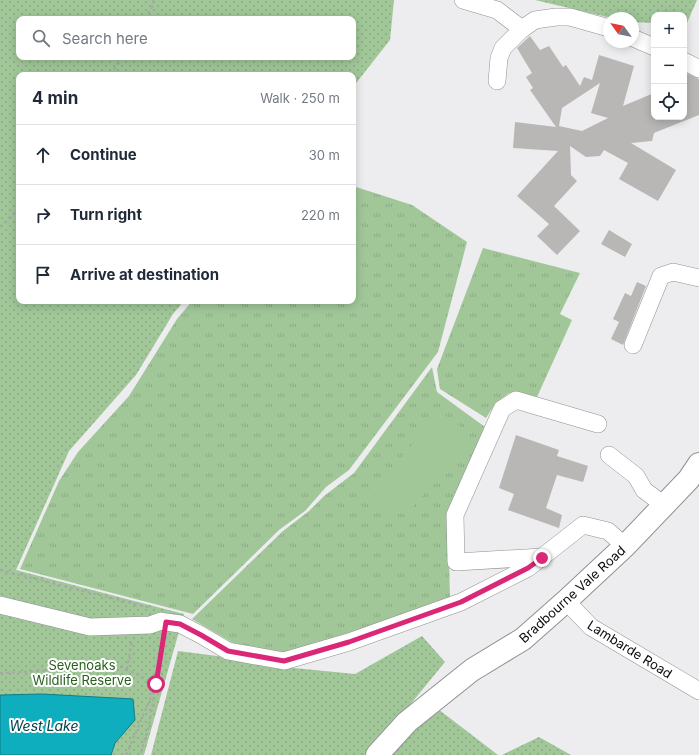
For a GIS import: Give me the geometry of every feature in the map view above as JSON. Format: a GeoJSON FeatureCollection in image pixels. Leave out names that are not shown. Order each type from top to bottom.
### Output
{"type":"FeatureCollection","features":[{"type":"Feature","properties":{"kind":"highway","name":"Bradbourne Vale Road"},"geometry":{"type":"LineString","coordinates":[[377,755],[407,722],[472,670],[523,639],[566,601],[625,546],[689,479],[699,464]]}},
{"type":"Feature","properties":{"kind":"street"},"geometry":{"type":"LineString","coordinates":[[463,0],[497,10],[522,29]]}},
{"type":"Feature","properties":{"kind":"street"},"geometry":{"type":"LineString","coordinates":[[496,81],[499,58],[503,48],[522,29],[535,20],[570,17],[603,26]]}},
{"type":"Feature","properties":{"kind":"street"},"geometry":{"type":"LineString","coordinates":[[639,41],[651,46]]}},
{"type":"Feature","properties":{"kind":"street"},"geometry":{"type":"LineString","coordinates":[[687,63],[699,69]]}},
{"type":"Feature","properties":{"kind":"street"},"geometry":{"type":"LineString","coordinates":[[633,345],[662,276],[673,272],[699,278]]}},
{"type":"Feature","properties":{"kind":"street"},"geometry":{"type":"LineString","coordinates":[[542,558],[456,562],[455,515],[502,409],[516,400],[598,424]]}},
{"type":"Feature","properties":{"kind":"street"},"geometry":{"type":"LineString","coordinates":[[609,455],[636,476],[644,490],[664,505]]}},
{"type":"Feature","properties":{"kind":"street"},"geometry":{"type":"LineString","coordinates":[[0,605],[90,627],[150,625],[161,621],[162,616],[201,635],[228,651],[284,661],[349,642],[461,602],[528,568],[583,526],[608,531],[625,546]]}},
{"type":"Feature","properties":{"kind":"street","name":"Lambarde Road"},"geometry":{"type":"LineString","coordinates":[[566,601],[591,627],[699,691]]}},
{"type":"Feature","properties":{"kind":"path"},"geometry":{"type":"LineString","coordinates":[[147,16],[152,6],[153,0]]}},
{"type":"Feature","properties":{"kind":"path"},"geometry":{"type":"LineString","coordinates":[[113,72],[120,60]]}},
{"type":"Feature","properties":{"kind":"path"},"geometry":{"type":"LineString","coordinates":[[0,227],[16,211]]}},
{"type":"Feature","properties":{"kind":"path"},"geometry":{"type":"LineString","coordinates":[[0,570],[162,616],[156,684],[149,726],[140,755]]}},
{"type":"Feature","properties":{"kind":"path"},"geometry":{"type":"LineString","coordinates":[[127,669],[132,639],[128,626]]}},
{"type":"Feature","properties":{"kind":"path"},"geometry":{"type":"LineString","coordinates":[[0,672],[122,667],[156,684]]}},
{"type":"Feature","properties":{"kind":"path"},"geometry":{"type":"LineString","coordinates":[[126,755],[156,684]]}},
{"type":"Feature","properties":{"kind":"green space","name":"Sevenoaks Wildlife Reserve"},"geometry":{"type":"Polygon","coordinates":[[[0,0],[394,0],[390,40],[356,83],[356,72],[16,72],[16,304],[181,304],[173,314],[136,375],[69,451],[16,570],[184,614],[144,755],[0,755],[0,0]]]}},
{"type":"Feature","properties":{"kind":"green space"},"geometry":{"type":"Polygon","coordinates":[[[535,0],[697,0],[687,23],[687,12],[651,12],[651,23],[639,22],[639,12],[603,12],[603,16],[535,0]]]}},
{"type":"Feature","properties":{"kind":"green space"},"geometry":{"type":"Polygon","coordinates":[[[356,187],[412,205],[467,242],[438,352],[349,470],[326,487],[305,511],[279,530],[193,614],[20,569],[59,481],[78,452],[129,396],[177,319],[190,304],[356,304],[356,187]]]}},
{"type":"Feature","properties":{"kind":"green space"},"geometry":{"type":"Polygon","coordinates":[[[483,248],[580,273],[560,314],[572,320],[537,397],[509,393],[495,404],[486,418],[440,389],[437,369],[483,248]]]}},
{"type":"Feature","properties":{"kind":"green space"},"geometry":{"type":"Polygon","coordinates":[[[432,367],[437,392],[485,427],[448,514],[450,601],[285,654],[233,643],[192,619],[283,531],[354,473],[432,367]]]}},
{"type":"Feature","properties":{"kind":"green space"},"geometry":{"type":"Polygon","coordinates":[[[446,416],[468,432],[467,443],[407,514],[395,513],[374,497],[375,488],[436,417],[446,416]]]}},
{"type":"Feature","properties":{"kind":"green space"},"geometry":{"type":"Polygon","coordinates":[[[422,636],[445,662],[369,755],[151,755],[178,651],[284,667],[355,674],[422,636]]]}},
{"type":"Feature","properties":{"kind":"green space"},"geometry":{"type":"Polygon","coordinates":[[[438,709],[498,755],[391,755],[410,726],[438,709]]]}},
{"type":"Feature","properties":{"kind":"green space"},"geometry":{"type":"Polygon","coordinates":[[[539,737],[571,755],[502,755],[539,737]]]}},
{"type":"Feature","properties":{"kind":"water","name":"West Lake"},"geometry":{"type":"Polygon","coordinates":[[[42,694],[133,699],[135,720],[115,743],[111,755],[0,755],[0,695],[42,694]]]}},
{"type":"Feature","properties":{"kind":"building"},"geometry":{"type":"Polygon","coordinates":[[[530,36],[540,50],[549,46],[563,67],[566,65],[580,86],[584,77],[592,80],[599,55],[634,66],[623,106],[651,94],[651,120],[686,120],[654,133],[652,141],[631,143],[676,170],[658,201],[619,179],[628,163],[604,150],[600,156],[586,157],[570,146],[571,175],[577,181],[554,206],[580,231],[557,255],[537,236],[549,224],[517,196],[558,151],[513,148],[515,122],[556,127],[530,90],[533,88],[526,77],[532,73],[517,48],[530,36]],[[600,83],[562,108],[559,126],[582,131],[608,118],[591,113],[600,83]]]}},
{"type":"Feature","properties":{"kind":"building"},"geometry":{"type":"Polygon","coordinates":[[[687,73],[699,79],[699,115],[687,120],[687,73]]]}},
{"type":"Feature","properties":{"kind":"building"},"geometry":{"type":"Polygon","coordinates":[[[609,230],[632,244],[625,257],[601,244],[609,230]]]}},
{"type":"Feature","properties":{"kind":"building"},"geometry":{"type":"Polygon","coordinates":[[[637,282],[646,286],[623,345],[611,339],[619,322],[613,319],[625,293],[631,296],[637,282]]]}},
{"type":"Feature","properties":{"kind":"building"},"geometry":{"type":"Polygon","coordinates":[[[516,435],[559,450],[557,456],[588,466],[583,482],[557,475],[546,508],[562,515],[559,528],[508,510],[514,494],[499,488],[516,435]]]}},
{"type":"Feature","properties":{"kind":"route"},"geometry":{"type":"LineString","coordinates":[[156,684],[166,622],[180,624],[228,651],[284,661],[349,642],[461,602],[528,568],[542,558]]}}]}
